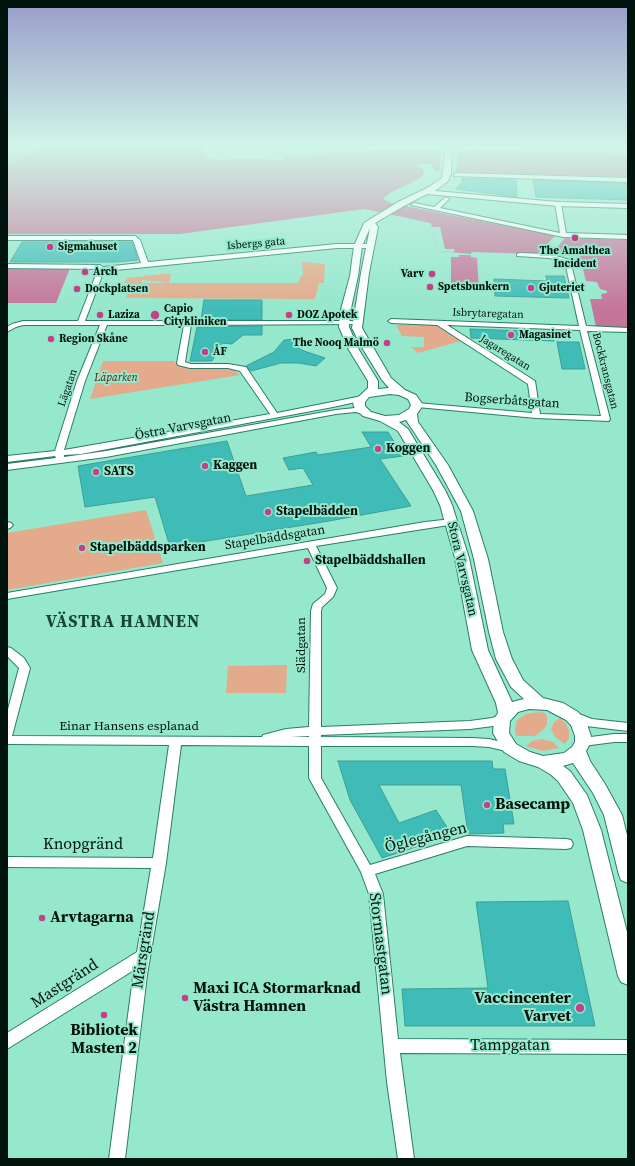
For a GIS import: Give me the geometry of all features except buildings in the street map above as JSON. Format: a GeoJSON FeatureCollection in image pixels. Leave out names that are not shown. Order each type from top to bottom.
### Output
{"type":"FeatureCollection","features":[{"type":"Feature","properties":{"kind":"street"},"geometry":{"type":"LineString","coordinates":[[364,412],[359,406],[373,388],[373,381],[349,340],[344,322],[354,276],[358,246],[367,225],[408,200]]}},
{"type":"Feature","properties":{"kind":"street"},"geometry":{"type":"LineString","coordinates":[[436,209],[446,200]]}},
{"type":"Feature","properties":{"kind":"street"},"geometry":{"type":"LineString","coordinates":[[518,200],[558,204],[628,206]]}},
{"type":"Feature","properties":{"kind":"street"},"geometry":{"type":"LineString","coordinates":[[558,204],[563,235]]}},
{"type":"Feature","properties":{"kind":"street"},"geometry":{"type":"LineString","coordinates":[[414,205],[563,235],[628,237]]}},
{"type":"Feature","properties":{"kind":"street","name":"Stora Varvsgatan"},"geometry":{"type":"LineString","coordinates":[[371,223],[374,228],[357,322],[359,334],[387,380],[401,392],[412,398],[414,409],[412,422],[442,465],[467,511],[504,659],[517,683],[538,703]]}},
{"type":"Feature","properties":{"kind":"street"},"geometry":{"type":"LineString","coordinates":[[7,238],[135,238],[137,240],[144,264],[116,267],[100,272],[81,323]]}},
{"type":"Feature","properties":{"kind":"street","name":"Isbergs gata"},"geometry":{"type":"LineString","coordinates":[[144,264],[337,246],[370,246]]}},
{"type":"Feature","properties":{"kind":"street","name":"Bockkransgatan"},"geometry":{"type":"LineString","coordinates":[[519,255],[549,256],[568,261],[583,329],[606,419]]}},
{"type":"Feature","properties":{"kind":"street"},"geometry":{"type":"LineString","coordinates":[[7,266],[100,267]]}},
{"type":"Feature","properties":{"kind":"street","name":"Isbrytaregatan"},"geometry":{"type":"LineString","coordinates":[[391,321],[628,330]]}},
{"type":"Feature","properties":{"kind":"street"},"geometry":{"type":"LineString","coordinates":[[9,328],[23,323],[357,322]]}},
{"type":"Feature","properties":{"kind":"street","name":"Lägatan"},"geometry":{"type":"LineString","coordinates":[[60,458],[61,443],[79,388],[104,323]]}},
{"type":"Feature","properties":{"kind":"street"},"geometry":{"type":"LineString","coordinates":[[188,323],[181,363],[190,366],[228,366],[243,369],[275,416]]}},
{"type":"Feature","properties":{"kind":"street","name":"Jagaregatan"},"geometry":{"type":"LineString","coordinates":[[439,323],[532,383],[536,416]]}},
{"type":"Feature","properties":{"kind":"street"},"geometry":{"type":"LineString","coordinates":[[366,396],[382,391],[401,392]]}},
{"type":"Feature","properties":{"kind":"street","name":"Östra Varvsgatan"},"geometry":{"type":"LineString","coordinates":[[7,467],[343,403],[366,396]]}},
{"type":"Feature","properties":{"kind":"street","name":"Stora Varvsgatan"},"geometry":{"type":"LineString","coordinates":[[384,419],[402,418],[414,409]]}},
{"type":"Feature","properties":{"kind":"street","name":"Bogserbåtsgatan"},"geometry":{"type":"LineString","coordinates":[[414,409],[606,419]]}},
{"type":"Feature","properties":{"kind":"street","name":"Östra Varvsgatan"},"geometry":{"type":"LineString","coordinates":[[7,459],[60,458],[138,449],[336,412],[355,410],[364,412]]}},
{"type":"Feature","properties":{"kind":"street","name":"Stora Varvsgatan"},"geometry":{"type":"LineString","coordinates":[[364,412],[374,417],[384,419],[402,429],[439,490],[452,522],[462,558],[480,650],[488,671],[504,703],[504,716],[500,726],[501,733],[510,748]]}},
{"type":"Feature","properties":{"kind":"street","name":"Stapelbäddsgatan"},"geometry":{"type":"LineString","coordinates":[[7,596],[311,545],[425,524],[452,522]]}},
{"type":"Feature","properties":{"kind":"street","name":"Slädgatan"},"geometry":{"type":"LineString","coordinates":[[311,545],[332,588],[317,606],[316,611],[314,737]]}},
{"type":"Feature","properties":{"kind":"street"},"geometry":{"type":"LineString","coordinates":[[7,651],[20,661],[25,668],[7,734]]}},
{"type":"Feature","properties":{"kind":"street"},"geometry":{"type":"LineString","coordinates":[[504,716],[520,705],[538,703],[557,706],[572,716],[590,723],[628,727]]}},
{"type":"Feature","properties":{"kind":"street","name":"Einar Hansens esplanad"},"geometry":{"type":"LineString","coordinates":[[7,740],[251,741],[470,725],[493,722],[504,716]]}},
{"type":"Feature","properties":{"kind":"street"},"geometry":{"type":"LineString","coordinates":[[543,762],[557,762],[569,758],[580,747],[584,736],[582,728],[572,716]]}},
{"type":"Feature","properties":{"kind":"street","name":"Einar Hansens esplanad"},"geometry":{"type":"LineString","coordinates":[[314,737],[472,742],[488,743],[510,748]]}},
{"type":"Feature","properties":{"kind":"street","name":"Stormastgatan"},"geometry":{"type":"LineString","coordinates":[[314,737],[315,778],[367,871],[376,894],[394,1082],[406,1159]]}},
{"type":"Feature","properties":{"kind":"street"},"geometry":{"type":"LineString","coordinates":[[580,747],[614,738],[628,738]]}},
{"type":"Feature","properties":{"kind":"street","name":"Märsgränd"},"geometry":{"type":"LineString","coordinates":[[117,1159],[143,956],[159,863],[176,741]]}},
{"type":"Feature","properties":{"kind":"street"},"geometry":{"type":"LineString","coordinates":[[580,747],[582,763],[599,789],[613,815],[628,875]]}},
{"type":"Feature","properties":{"kind":"street"},"geometry":{"type":"LineString","coordinates":[[510,748],[525,757],[543,762],[556,769],[564,776],[581,800],[592,830],[628,976]]}},
{"type":"Feature","properties":{"kind":"street","name":"Öglegången"},"geometry":{"type":"LineString","coordinates":[[367,871],[466,841],[566,844]]}},
{"type":"Feature","properties":{"kind":"street","name":"Knopgränd"},"geometry":{"type":"LineString","coordinates":[[7,862],[159,863]]}},
{"type":"Feature","properties":{"kind":"street","name":"Mastgränd"},"geometry":{"type":"LineString","coordinates":[[7,1042],[143,956]]}},
{"type":"Feature","properties":{"kind":"street","name":"Tampgatan"},"geometry":{"type":"LineString","coordinates":[[391,1046],[628,1047]]}},
{"type":"Feature","properties":{"kind":"green space"},"geometry":{"type":"Polygon","coordinates":[[[302,262],[325,264],[324,283],[319,283],[315,299],[126,298],[131,283],[124,283],[127,278],[171,273],[169,283],[298,283],[303,275],[302,262]],[[142,280],[141,283],[169,283],[142,280]]]}},
{"type":"Feature","properties":{"kind":"green space"},"geometry":{"type":"Polygon","coordinates":[[[396,325],[438,325],[461,341],[418,353],[411,347],[424,347],[424,337],[402,336],[396,325]]]}},
{"type":"Feature","properties":{"kind":"green space","name":"Läparken"},"geometry":{"type":"Polygon","coordinates":[[[103,361],[174,361],[176,364],[187,368],[232,369],[240,375],[90,399],[103,361]]]}},
{"type":"Feature","properties":{"kind":"green space","name":"Stapelbäddsparken"},"geometry":{"type":"Polygon","coordinates":[[[146,510],[163,563],[7,590],[7,533],[146,510]]]}},
{"type":"Feature","properties":{"kind":"green space"},"geometry":{"type":"Polygon","coordinates":[[[287,665],[286,693],[226,693],[228,666],[287,665]]]}},
{"type":"Feature","properties":{"kind":"green space"},"geometry":{"type":"Polygon","coordinates":[[[539,712],[545,713],[547,717],[547,725],[544,729],[535,736],[516,736],[515,729],[517,720],[526,714],[539,712]]]}},
{"type":"Feature","properties":{"kind":"green space"},"geometry":{"type":"Polygon","coordinates":[[[560,718],[566,724],[569,731],[569,738],[565,744],[555,737],[551,729],[554,722],[560,718]]]}},
{"type":"Feature","properties":{"kind":"green space"},"geometry":{"type":"Polygon","coordinates":[[[542,739],[553,742],[559,748],[543,751],[526,746],[532,741],[542,739]]]}},
{"type":"Feature","properties":{"kind":"shaded area"},"geometry":{"type":"Polygon","coordinates":[[[7,200],[386,200],[391,203],[566,238],[628,240],[628,328],[596,327],[590,299],[602,299],[601,294],[607,293],[607,291],[600,289],[597,282],[586,281],[580,257],[542,249],[536,254],[472,252],[471,254],[438,251],[431,223],[364,209],[180,234],[7,234],[7,200]]]}},
{"type":"Feature","properties":{"kind":"shaded area"},"geometry":{"type":"Polygon","coordinates":[[[459,255],[471,255],[471,257],[477,258],[479,289],[451,288],[451,257],[459,257],[459,255]]]}},
{"type":"Feature","properties":{"kind":"shaded area"},"geometry":{"type":"Polygon","coordinates":[[[7,268],[70,268],[56,303],[7,303],[7,268]]]}},
{"type":"Feature","properties":{"kind":"pier"},"geometry":{"type":"Polygon","coordinates":[[[432,227],[440,227],[445,249],[454,249],[454,252],[438,251],[432,227]]]}},
{"type":"Feature","properties":{"kind":"pier"},"geometry":{"type":"Polygon","coordinates":[[[555,236],[565,238],[554,251],[542,249],[555,236]]]}},
{"type":"Feature","properties":{"kind":"place","name":"The Amalthea Incident"},"geometry":{"type":"Point","coordinates":[575,238]}},
{"type":"Feature","properties":{"kind":"place","name":"Sigmahuset"},"geometry":{"type":"Point","coordinates":[50,247]}},
{"type":"Feature","properties":{"kind":"place","name":"Arch"},"geometry":{"type":"Point","coordinates":[85,272]}},
{"type":"Feature","properties":{"kind":"place","name":"Varv"},"geometry":{"type":"Point","coordinates":[432,274]}},
{"type":"Feature","properties":{"kind":"place","name":"Spetsbunkern"},"geometry":{"type":"Point","coordinates":[430,287]}},
{"type":"Feature","properties":{"kind":"place","name":"Gjuteriet"},"geometry":{"type":"Point","coordinates":[531,288]}},
{"type":"Feature","properties":{"kind":"place","name":"Dockplatsen"},"geometry":{"type":"Point","coordinates":[77,289]}},
{"type":"Feature","properties":{"kind":"place","name":"Laziza"},"geometry":{"type":"Point","coordinates":[100,315]}},
{"type":"Feature","properties":{"kind":"place","name":"Capio Citykliniken"},"geometry":{"type":"Point","coordinates":[155,315]}},
{"type":"Feature","properties":{"kind":"place","name":"DOZ Apotek"},"geometry":{"type":"Point","coordinates":[289,315]}},
{"type":"Feature","properties":{"kind":"place","name":"Magasinet"},"geometry":{"type":"Point","coordinates":[511,335]}},
{"type":"Feature","properties":{"kind":"place","name":"Region Skåne"},"geometry":{"type":"Point","coordinates":[51,339]}},
{"type":"Feature","properties":{"kind":"place","name":"The Nooq Malmö"},"geometry":{"type":"Point","coordinates":[387,343]}},
{"type":"Feature","properties":{"kind":"place","name":"ÅF"},"geometry":{"type":"Point","coordinates":[205,352]}},
{"type":"Feature","properties":{"kind":"place","name":"Koggen"},"geometry":{"type":"Point","coordinates":[378,449]}},
{"type":"Feature","properties":{"kind":"place","name":"Kaggen"},"geometry":{"type":"Point","coordinates":[205,466]}},
{"type":"Feature","properties":{"kind":"place","name":"SATS"},"geometry":{"type":"Point","coordinates":[96,472]}},
{"type":"Feature","properties":{"kind":"place","name":"Stapelbädden"},"geometry":{"type":"Point","coordinates":[268,512]}},
{"type":"Feature","properties":{"kind":"place","name":"Stapelbäddsparken"},"geometry":{"type":"Point","coordinates":[82,548]}},
{"type":"Feature","properties":{"kind":"place","name":"Stapelbäddshallen"},"geometry":{"type":"Point","coordinates":[307,561]}},
{"type":"Feature","properties":{"kind":"place","name":"Basecamp"},"geometry":{"type":"Point","coordinates":[487,805]}},
{"type":"Feature","properties":{"kind":"place","name":"Arvtagarna"},"geometry":{"type":"Point","coordinates":[42,918]}},
{"type":"Feature","properties":{"kind":"place","name":"Maxi ICA Stormarknad Västra Hamnen"},"geometry":{"type":"Point","coordinates":[185,998]}},
{"type":"Feature","properties":{"kind":"place","name":"Vaccincenter Varvet"},"geometry":{"type":"Point","coordinates":[580,1008]}},
{"type":"Feature","properties":{"kind":"place","name":"Bibliotek Masten 2"},"geometry":{"type":"Point","coordinates":[104,1015]}},
{"type":"Feature","properties":{"kind":"district","name":"VÄSTRA HAMNEN"},"geometry":{"type":"Point","coordinates":[123,623]}}]}
